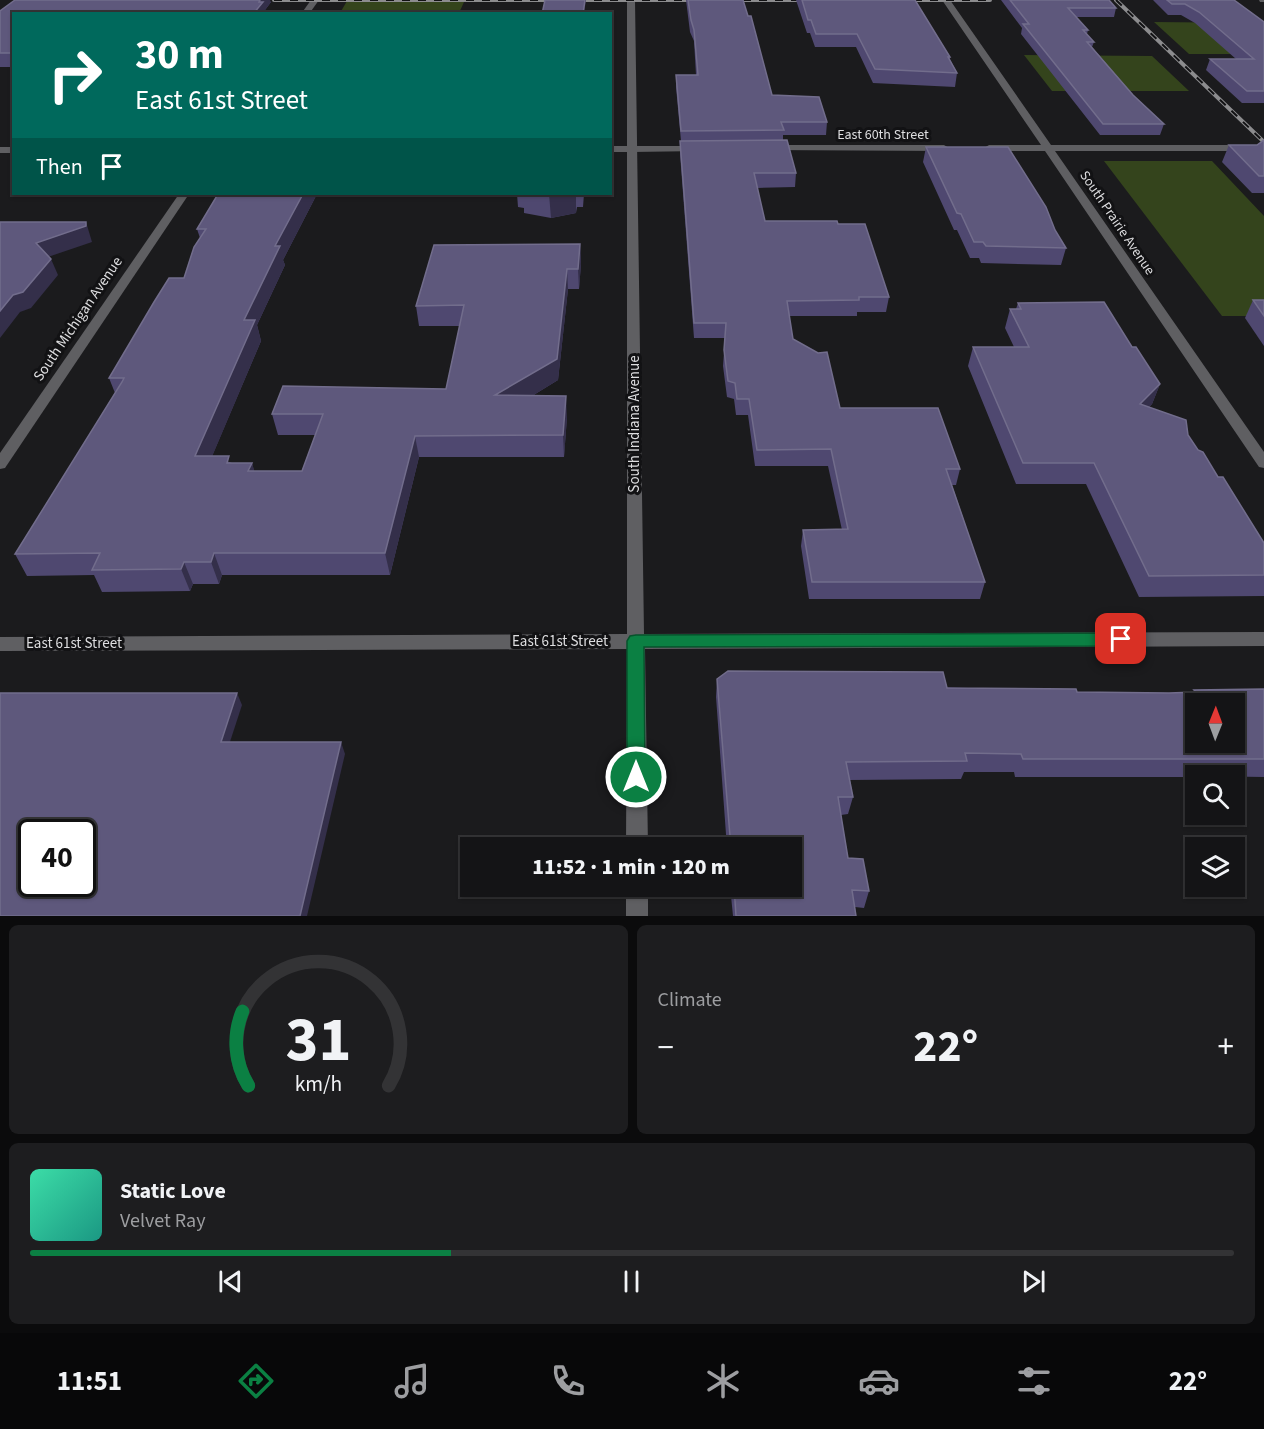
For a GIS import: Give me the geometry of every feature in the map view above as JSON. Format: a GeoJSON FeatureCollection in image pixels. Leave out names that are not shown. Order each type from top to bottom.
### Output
{"type":"FeatureCollection","features":[{"type":"Feature","properties":{"kind":"street","name":"South Indiana Avenue"},"geometry":{"type":"LineString","coordinates":[[631,0],[637,837]]}},
{"type":"Feature","properties":{"kind":"street","name":"South Prairie Avenue"},"geometry":{"type":"LineString","coordinates":[[946,0],[1264,464]]}},
{"type":"Feature","properties":{"kind":"street"},"geometry":{"type":"LineString","coordinates":[[612,149],[710,148]]}},
{"type":"Feature","properties":{"kind":"street","name":"East 60th Street"},"geometry":{"type":"LineString","coordinates":[[757,148],[960,148]]}},
{"type":"Feature","properties":{"kind":"street"},"geometry":{"type":"LineString","coordinates":[[981,148],[1264,148]]}},
{"type":"Feature","properties":{"kind":"street","name":"South Michigan Avenue"},"geometry":{"type":"LineString","coordinates":[[0,464],[183,195]]}},
{"type":"Feature","properties":{"kind":"street","name":"East 61st Street"},"geometry":{"type":"LineString","coordinates":[[0,644],[1264,639]]}},
{"type":"Feature","properties":{"kind":"street"},"geometry":{"type":"LineString","coordinates":[[637,897],[637,916]]}},
{"type":"Feature","properties":{"kind":"green space"},"geometry":{"type":"Polygon","coordinates":[[[347,1],[464,2],[459,12],[341,12],[347,1]]]}},
{"type":"Feature","properties":{"kind":"green space"},"geometry":{"type":"Polygon","coordinates":[[[1154,22],[1257,23],[1264,54],[1189,54],[1154,22]]]}},
{"type":"Feature","properties":{"kind":"green space"},"geometry":{"type":"Polygon","coordinates":[[[1024,55],[1152,56],[1189,91],[1052,91],[1024,55]]]}},
{"type":"Feature","properties":{"kind":"green space"},"geometry":{"type":"Polygon","coordinates":[[[1104,161],[1212,161],[1264,216],[1264,316],[1222,316],[1104,161]]]}},
{"type":"Feature","properties":{"kind":"building"},"geometry":{"type":"Polygon","coordinates":[[[15,0],[260,0],[259,2],[263,2],[255,12],[12,12],[12,53],[0,53],[0,11],[15,0]]]}},
{"type":"Feature","properties":{"kind":"building"},"geometry":{"type":"Polygon","coordinates":[[[545,0],[585,0],[583,12],[542,12],[545,0]]]}},
{"type":"Feature","properties":{"kind":"building"},"geometry":{"type":"Polygon","coordinates":[[[688,0],[743,0],[748,16],[751,16],[772,95],[819,97],[827,122],[781,122],[784,130],[681,131],[676,75],[698,75],[694,30],[688,0]]]}},
{"type":"Feature","properties":{"kind":"building"},"geometry":{"type":"Polygon","coordinates":[[[802,0],[915,0],[950,57],[948,57],[957,73],[875,69],[857,34],[816,34],[811,20],[808,20],[802,0]]]}},
{"type":"Feature","properties":{"kind":"building"},"geometry":{"type":"Polygon","coordinates":[[[1010,0],[1109,0],[1116,8],[1068,8],[1088,30],[1083,30],[1094,42],[1087,42],[1133,95],[1164,124],[1103,124],[1023,24],[1029,24],[1010,0]]]}},
{"type":"Feature","properties":{"kind":"building"},"geometry":{"type":"Polygon","coordinates":[[[1167,0],[1234,0],[1264,22],[1264,91],[1247,91],[1210,59],[1254,59],[1199,12],[1185,4],[1172,4],[1167,0]]]}},
{"type":"Feature","properties":{"kind":"building"},"geometry":{"type":"Polygon","coordinates":[[[787,140],[796,173],[754,173],[765,221],[837,221],[838,224],[865,224],[889,297],[859,297],[859,300],[787,301],[793,339],[818,353],[827,352],[840,408],[938,408],[960,469],[946,469],[985,582],[812,582],[803,530],[848,529],[831,449],[757,450],[749,399],[737,399],[735,383],[728,381],[724,350],[726,323],[694,323],[680,141],[787,140]]]}},
{"type":"Feature","properties":{"kind":"building"},"geometry":{"type":"Polygon","coordinates":[[[1264,140],[1264,176],[1259,176],[1229,145],[1257,145],[1264,140]]]}},
{"type":"Feature","properties":{"kind":"building"},"geometry":{"type":"Polygon","coordinates":[[[926,147],[1008,147],[1046,207],[1055,230],[1066,248],[986,246],[983,242],[974,242],[961,214],[957,213],[926,147]]]}},
{"type":"Feature","properties":{"kind":"building"},"geometry":{"type":"Polygon","coordinates":[[[217,195],[302,195],[275,246],[280,246],[244,320],[255,320],[195,456],[229,456],[227,463],[252,463],[248,471],[302,471],[323,414],[272,414],[283,386],[446,389],[464,305],[416,306],[434,245],[580,244],[578,269],[567,269],[557,359],[495,395],[566,396],[563,435],[415,436],[385,553],[214,553],[211,562],[184,562],[181,569],[92,570],[100,553],[15,554],[122,382],[124,378],[109,378],[154,302],[169,278],[184,278],[194,247],[206,229],[197,229],[217,195]]]}},
{"type":"Feature","properties":{"kind":"building"},"geometry":{"type":"Polygon","coordinates":[[[0,222],[86,222],[86,226],[36,243],[51,259],[23,292],[13,295],[0,311],[0,222]]]}},
{"type":"Feature","properties":{"kind":"building"},"geometry":{"type":"Polygon","coordinates":[[[1253,300],[1264,300],[1264,316],[1253,300]]]}},
{"type":"Feature","properties":{"kind":"building"},"geometry":{"type":"Polygon","coordinates":[[[1104,302],[1132,347],[1136,347],[1160,384],[1140,404],[1186,420],[1188,435],[1198,450],[1203,452],[1218,477],[1223,477],[1264,543],[1264,575],[1149,576],[1094,463],[1023,463],[973,347],[1029,347],[1010,309],[1021,309],[1018,303],[1104,302]]]}},
{"type":"Feature","properties":{"kind":"building"},"geometry":{"type":"Polygon","coordinates":[[[728,671],[943,672],[947,688],[1076,689],[1077,692],[1169,693],[1196,692],[1194,690],[1264,689],[1264,759],[1023,759],[1021,754],[965,753],[967,761],[846,762],[853,797],[838,797],[848,858],[863,859],[869,891],[852,890],[856,916],[736,916],[735,897],[802,897],[802,837],[730,837],[717,679],[728,671]]]}},
{"type":"Feature","properties":{"kind":"building"},"geometry":{"type":"Polygon","coordinates":[[[0,693],[237,693],[221,742],[341,742],[300,916],[0,916],[0,693]]]}},
{"type":"Feature","properties":{"kind":"railway"},"geometry":{"type":"LineString","coordinates":[[274,0],[703,0]]}},
{"type":"Feature","properties":{"kind":"railway"},"geometry":{"type":"LineString","coordinates":[[727,0],[814,0]]}},
{"type":"Feature","properties":{"kind":"railway"},"geometry":{"type":"LineString","coordinates":[[898,0],[990,0]]}},
{"type":"Feature","properties":{"kind":"railway"},"geometry":{"type":"LineString","coordinates":[[1116,0],[1264,142]]}},
{"type":"Feature","properties":{"kind":"route"},"geometry":{"type":"LineString","coordinates":[[636,777],[636,641],[1121,639]]}}]}
